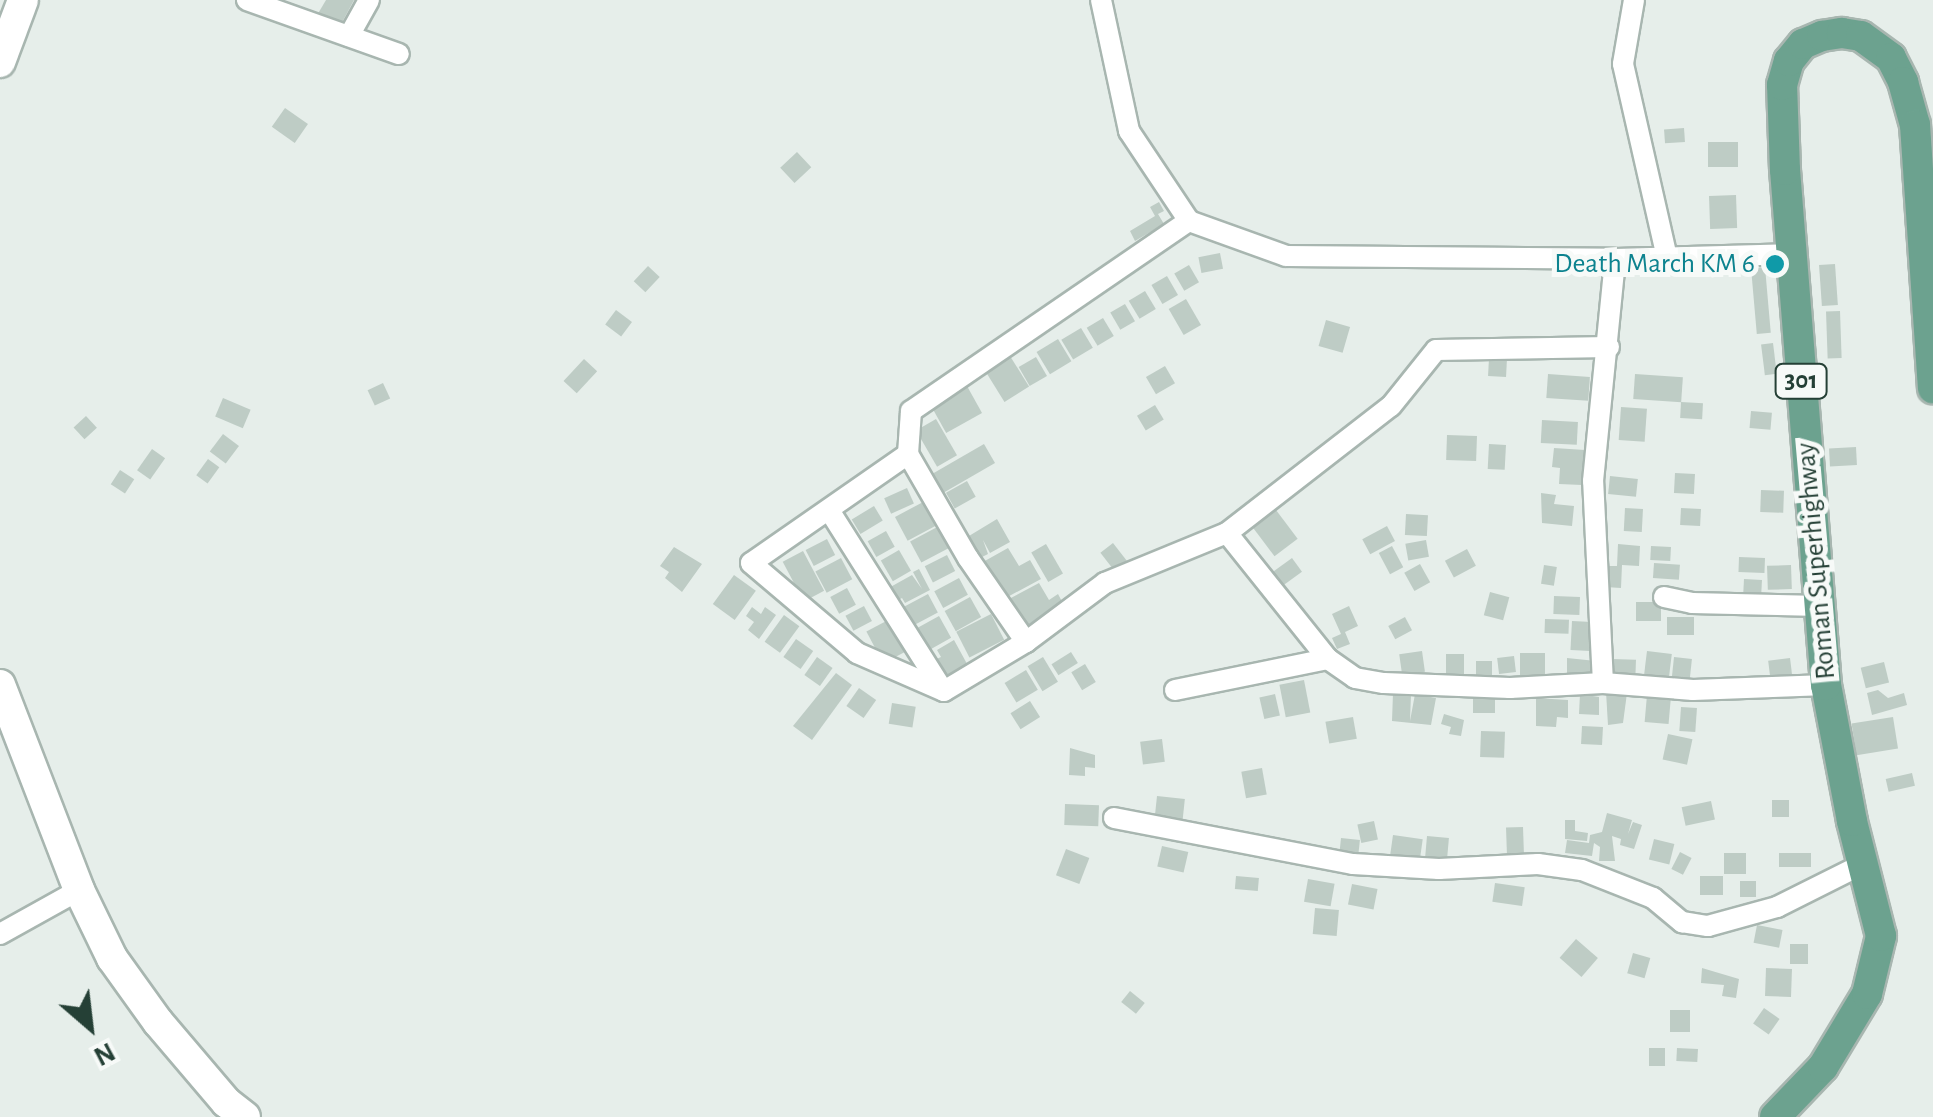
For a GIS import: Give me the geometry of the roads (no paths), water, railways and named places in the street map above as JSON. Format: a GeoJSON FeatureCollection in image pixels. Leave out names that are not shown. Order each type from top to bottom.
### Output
{"type":"FeatureCollection","features":[{"type":"Feature","properties":{"kind":"main road"},"geometry":{"type":"LineString","coordinates":[[0,62],[23,0]]}},
{"type":"Feature","properties":{"kind":"main road","name":"Roman Superhighway"},"geometry":{"type":"LineString","coordinates":[[1775,1117],[1823,1067],[1867,994],[1876,970],[1881,936],[1852,821],[1826,685],[1791,254],[1782,85],[1789,61],[1802,44],[1822,36],[1862,36],[1891,58],[1903,82],[1914,125],[1933,388]]}},
{"type":"Feature","properties":{"kind":"main road"},"geometry":{"type":"LineString","coordinates":[[0,685],[79,890],[112,958],[226,1102],[244,1117]]}},
{"type":"Feature","properties":{"kind":"street"},"geometry":{"type":"LineString","coordinates":[[247,0],[399,54]]}},
{"type":"Feature","properties":{"kind":"street"},"geometry":{"type":"LineString","coordinates":[[350,36],[369,0]]}},
{"type":"Feature","properties":{"kind":"street"},"geometry":{"type":"LineString","coordinates":[[1101,0],[1128,131],[1189,221],[1286,256],[1615,259],[1791,254]]}},
{"type":"Feature","properties":{"kind":"street"},"geometry":{"type":"LineString","coordinates":[[1634,0],[1623,64],[1667,258]]}},
{"type":"Feature","properties":{"kind":"street"},"geometry":{"type":"LineString","coordinates":[[1026,642],[968,558],[908,454],[911,412],[1189,221]]}},
{"type":"Feature","properties":{"kind":"street"},"geometry":{"type":"LineString","coordinates":[[1603,683],[1594,480],[1610,347],[1615,259]]}},
{"type":"Feature","properties":{"kind":"street"},"geometry":{"type":"LineString","coordinates":[[944,691],[1026,642],[1105,583],[1227,533],[1390,406],[1436,350],[1610,347]]}},
{"type":"Feature","properties":{"kind":"street"},"geometry":{"type":"LineString","coordinates":[[908,454],[750,562],[857,653],[944,691]]}},
{"type":"Feature","properties":{"kind":"street"},"geometry":{"type":"LineString","coordinates":[[829,510],[944,691]]}},
{"type":"Feature","properties":{"kind":"street"},"geometry":{"type":"LineString","coordinates":[[1227,533],[1328,659],[1355,678],[1384,683],[1510,688],[1603,683],[1694,690],[1826,685]]}},
{"type":"Feature","properties":{"kind":"street"},"geometry":{"type":"LineString","coordinates":[[1664,597],[1692,603],[1820,606]]}},
{"type":"Feature","properties":{"kind":"street"},"geometry":{"type":"LineString","coordinates":[[1176,690],[1328,659]]}},
{"type":"Feature","properties":{"kind":"street"},"geometry":{"type":"LineString","coordinates":[[1114,818],[1353,864],[1439,868],[1538,864],[1582,870],[1653,898],[1682,922],[1708,926],[1778,907],[1864,862]]}},
{"type":"Feature","properties":{"kind":"street"},"geometry":{"type":"LineString","coordinates":[[0,934],[79,890]]}},
{"type":"Feature","properties":{"kind":"place","name":"Death March KM 6"},"geometry":{"type":"Point","coordinates":[1775,264]}}]}
